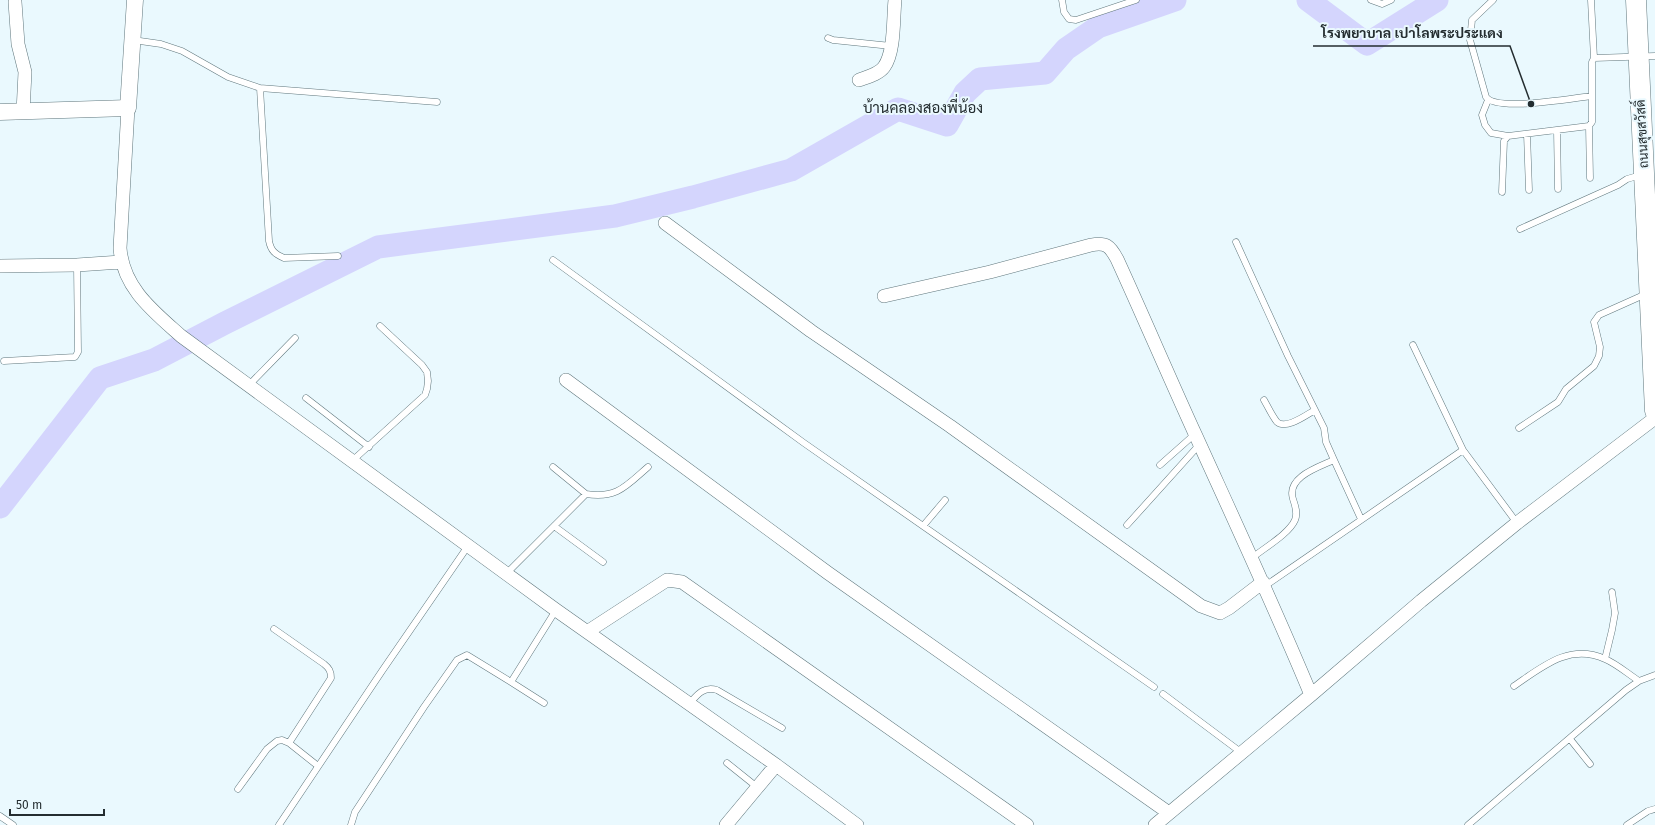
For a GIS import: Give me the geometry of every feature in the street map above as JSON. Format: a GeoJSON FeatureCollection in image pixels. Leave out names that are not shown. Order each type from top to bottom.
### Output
{"type":"FeatureCollection","features":[{"type":"Feature","properties":{"kind":"main road","name":"ถนนสุขสวัสดิ์"},"geometry":{"type":"LineString","coordinates":[[1636,0],[1647,56],[1644,174],[1655,411]]}},
{"type":"Feature","properties":{"kind":"street"},"geometry":{"type":"LineString","coordinates":[[135,0],[120,248],[121,262],[126,275],[138,294],[154,312],[181,336],[506,574],[776,765],[857,825]]}},
{"type":"Feature","properties":{"kind":"street"},"geometry":{"type":"LineString","coordinates":[[859,80],[875,74],[884,68],[891,46],[895,0]]}},
{"type":"Feature","properties":{"kind":"street"},"geometry":{"type":"LineString","coordinates":[[15,2],[18,44],[25,72],[23,112]]}},
{"type":"Feature","properties":{"kind":"street"},"geometry":{"type":"LineString","coordinates":[[0,112],[128,108]]}},
{"type":"Feature","properties":{"kind":"street"},"geometry":{"type":"LineString","coordinates":[[665,222],[811,331],[950,426],[1201,606],[1220,613],[1264,584]]}},
{"type":"Feature","properties":{"kind":"street"},"geometry":{"type":"LineString","coordinates":[[884,296],[990,272],[1101,243],[1113,251],[1264,584],[1312,695]]}},
{"type":"Feature","properties":{"kind":"street"},"geometry":{"type":"LineString","coordinates":[[0,266],[77,266],[121,262]]}},
{"type":"Feature","properties":{"kind":"street"},"geometry":{"type":"LineString","coordinates":[[566,380],[828,573],[1169,813]]}},
{"type":"Feature","properties":{"kind":"street"},"geometry":{"type":"LineString","coordinates":[[1155,825],[1312,695],[1421,601],[1517,523],[1655,418]]}},
{"type":"Feature","properties":{"kind":"street"},"geometry":{"type":"LineString","coordinates":[[587,632],[667,580],[682,582],[1027,825]]}},
{"type":"Feature","properties":{"kind":"street"},"geometry":{"type":"LineString","coordinates":[[726,825],[776,765]]}},
{"type":"Feature","properties":{"kind":"lane"},"geometry":{"type":"LineString","coordinates":[[1062,0],[1064,12],[1069,20],[1076,20],[1136,0]]}},
{"type":"Feature","properties":{"kind":"lane"},"geometry":{"type":"LineString","coordinates":[[1371,0],[1382,4],[1391,0]]}},
{"type":"Feature","properties":{"kind":"lane"},"geometry":{"type":"LineString","coordinates":[[1493,0],[1472,20],[1470,40],[1488,100],[1494,103],[1512,105],[1592,96]]}},
{"type":"Feature","properties":{"kind":"lane"},"geometry":{"type":"LineString","coordinates":[[1590,178],[1589,126],[1592,122],[1592,62],[1594,58],[1591,0]]}},
{"type":"Feature","properties":{"kind":"lane"},"geometry":{"type":"LineString","coordinates":[[828,38],[832,40],[891,46]]}},
{"type":"Feature","properties":{"kind":"lane"},"geometry":{"type":"LineString","coordinates":[[132,40],[161,44],[182,52],[228,77],[260,88],[436,102]]}},
{"type":"Feature","properties":{"kind":"lane"},"geometry":{"type":"LineString","coordinates":[[1594,58],[1647,56]]}},
{"type":"Feature","properties":{"kind":"lane"},"geometry":{"type":"LineString","coordinates":[[260,88],[269,241],[271,249],[276,254],[284,258],[338,256]]}},
{"type":"Feature","properties":{"kind":"lane"},"geometry":{"type":"LineString","coordinates":[[1488,100],[1482,115],[1484,125],[1491,133],[1508,136],[1589,126]]}},
{"type":"Feature","properties":{"kind":"lane"},"geometry":{"type":"LineString","coordinates":[[1557,130],[1558,189]]}},
{"type":"Feature","properties":{"kind":"lane"},"geometry":{"type":"LineString","coordinates":[[1527,134],[1529,190]]}},
{"type":"Feature","properties":{"kind":"lane"},"geometry":{"type":"LineString","coordinates":[[1502,192],[1504,141],[1508,136]]}},
{"type":"Feature","properties":{"kind":"lane"},"geometry":{"type":"LineString","coordinates":[[1520,229],[1618,185],[1627,179],[1644,174]]}},
{"type":"Feature","properties":{"kind":"lane"},"geometry":{"type":"LineString","coordinates":[[1236,242],[1288,356],[1324,428],[1326,442],[1361,520]]}},
{"type":"Feature","properties":{"kind":"lane"},"geometry":{"type":"LineString","coordinates":[[553,260],[683,356],[1154,687]]}},
{"type":"Feature","properties":{"kind":"lane"},"geometry":{"type":"LineString","coordinates":[[4,361],[75,357],[78,352],[77,266]]}},
{"type":"Feature","properties":{"kind":"lane"},"geometry":{"type":"LineString","coordinates":[[1519,428],[1558,402],[1566,389],[1594,366],[1599,356],[1600,347],[1594,322],[1599,315],[1650,293]]}},
{"type":"Feature","properties":{"kind":"lane"},"geometry":{"type":"LineString","coordinates":[[352,461],[419,402],[428,389],[427,372],[422,365],[380,326]]}},
{"type":"Feature","properties":{"kind":"lane"},"geometry":{"type":"LineString","coordinates":[[249,385],[295,338]]}},
{"type":"Feature","properties":{"kind":"lane"},"geometry":{"type":"LineString","coordinates":[[1413,345],[1463,450],[1517,523]]}},
{"type":"Feature","properties":{"kind":"lane"},"geometry":{"type":"LineString","coordinates":[[306,398],[369,447]]}},
{"type":"Feature","properties":{"kind":"lane"},"geometry":{"type":"LineString","coordinates":[[1264,400],[1278,422],[1283,424],[1291,423],[1315,410]]}},
{"type":"Feature","properties":{"kind":"lane"},"geometry":{"type":"LineString","coordinates":[[1160,465],[1197,439]]}},
{"type":"Feature","properties":{"kind":"lane"},"geometry":{"type":"LineString","coordinates":[[1127,525],[1197,439]]}},
{"type":"Feature","properties":{"kind":"lane"},"geometry":{"type":"LineString","coordinates":[[1264,584],[1463,450]]}},
{"type":"Feature","properties":{"kind":"lane"},"geometry":{"type":"LineString","coordinates":[[1252,558],[1292,527],[1296,518],[1296,510],[1291,495],[1293,485],[1312,470],[1334,460]]}},
{"type":"Feature","properties":{"kind":"lane"},"geometry":{"type":"LineString","coordinates":[[553,467],[586,494],[598,496],[608,496],[620,491],[648,467]]}},
{"type":"Feature","properties":{"kind":"lane"},"geometry":{"type":"LineString","coordinates":[[506,574],[586,494]]}},
{"type":"Feature","properties":{"kind":"lane"},"geometry":{"type":"LineString","coordinates":[[923,526],[945,500]]}},
{"type":"Feature","properties":{"kind":"lane"},"geometry":{"type":"LineString","coordinates":[[554,526],[603,562]]}},
{"type":"Feature","properties":{"kind":"lane"},"geometry":{"type":"LineString","coordinates":[[279,825],[468,546]]}},
{"type":"Feature","properties":{"kind":"lane"},"geometry":{"type":"LineString","coordinates":[[1605,659],[1612,630],[1614,613],[1612,592]]}},
{"type":"Feature","properties":{"kind":"lane"},"geometry":{"type":"LineString","coordinates":[[511,682],[556,610]]}},
{"type":"Feature","properties":{"kind":"lane"},"geometry":{"type":"LineString","coordinates":[[274,629],[324,664],[331,672],[331,678],[289,743]]}},
{"type":"Feature","properties":{"kind":"lane"},"geometry":{"type":"LineString","coordinates":[[1514,686],[1553,661],[1572,654],[1587,654],[1605,659],[1639,681]]}},
{"type":"Feature","properties":{"kind":"lane"},"geometry":{"type":"LineString","coordinates":[[351,825],[355,812],[424,707],[457,660],[467,655],[544,703]]}},
{"type":"Feature","properties":{"kind":"lane"},"geometry":{"type":"LineString","coordinates":[[1468,825],[1639,681],[1655,675]]}},
{"type":"Feature","properties":{"kind":"lane"},"geometry":{"type":"LineString","coordinates":[[689,704],[702,690],[710,688],[782,728]]}},
{"type":"Feature","properties":{"kind":"lane"},"geometry":{"type":"LineString","coordinates":[[1163,694],[1242,753]]}},
{"type":"Feature","properties":{"kind":"lane"},"geometry":{"type":"LineString","coordinates":[[1570,739],[1590,764]]}},
{"type":"Feature","properties":{"kind":"lane"},"geometry":{"type":"LineString","coordinates":[[238,788],[273,743],[282,740],[289,743],[318,766]]}},
{"type":"Feature","properties":{"kind":"lane"},"geometry":{"type":"LineString","coordinates":[[727,763],[757,788]]}},
{"type":"Feature","properties":{"kind":"lane"},"geometry":{"type":"LineString","coordinates":[[1627,825],[1648,811],[1655,809]]}},
{"type":"Feature","properties":{"kind":"lane"},"geometry":{"type":"LineString","coordinates":[[0,816],[13,825]]}},
{"type":"Feature","properties":{"kind":"waterway"},"geometry":{"type":"LineString","coordinates":[[0,507],[100,378],[154,360],[378,247],[615,216],[693,197],[791,170],[898,109],[947,125],[965,93],[980,79],[1045,73],[1066,49],[1098,27],[1175,0]]}},
{"type":"Feature","properties":{"kind":"waterway"},"geometry":{"type":"LineString","coordinates":[[1308,0],[1367,44],[1437,0]]}},
{"type":"Feature","properties":{"kind":"place","name":"โรงพยาบาล เปาโลพระประแดง"},"geometry":{"type":"Point","coordinates":[1531,104]}},
{"type":"Feature","properties":{"kind":"district","name":"บ้านคลองสองพี่น้อง"},"geometry":{"type":"Point","coordinates":[923,108]}}]}
